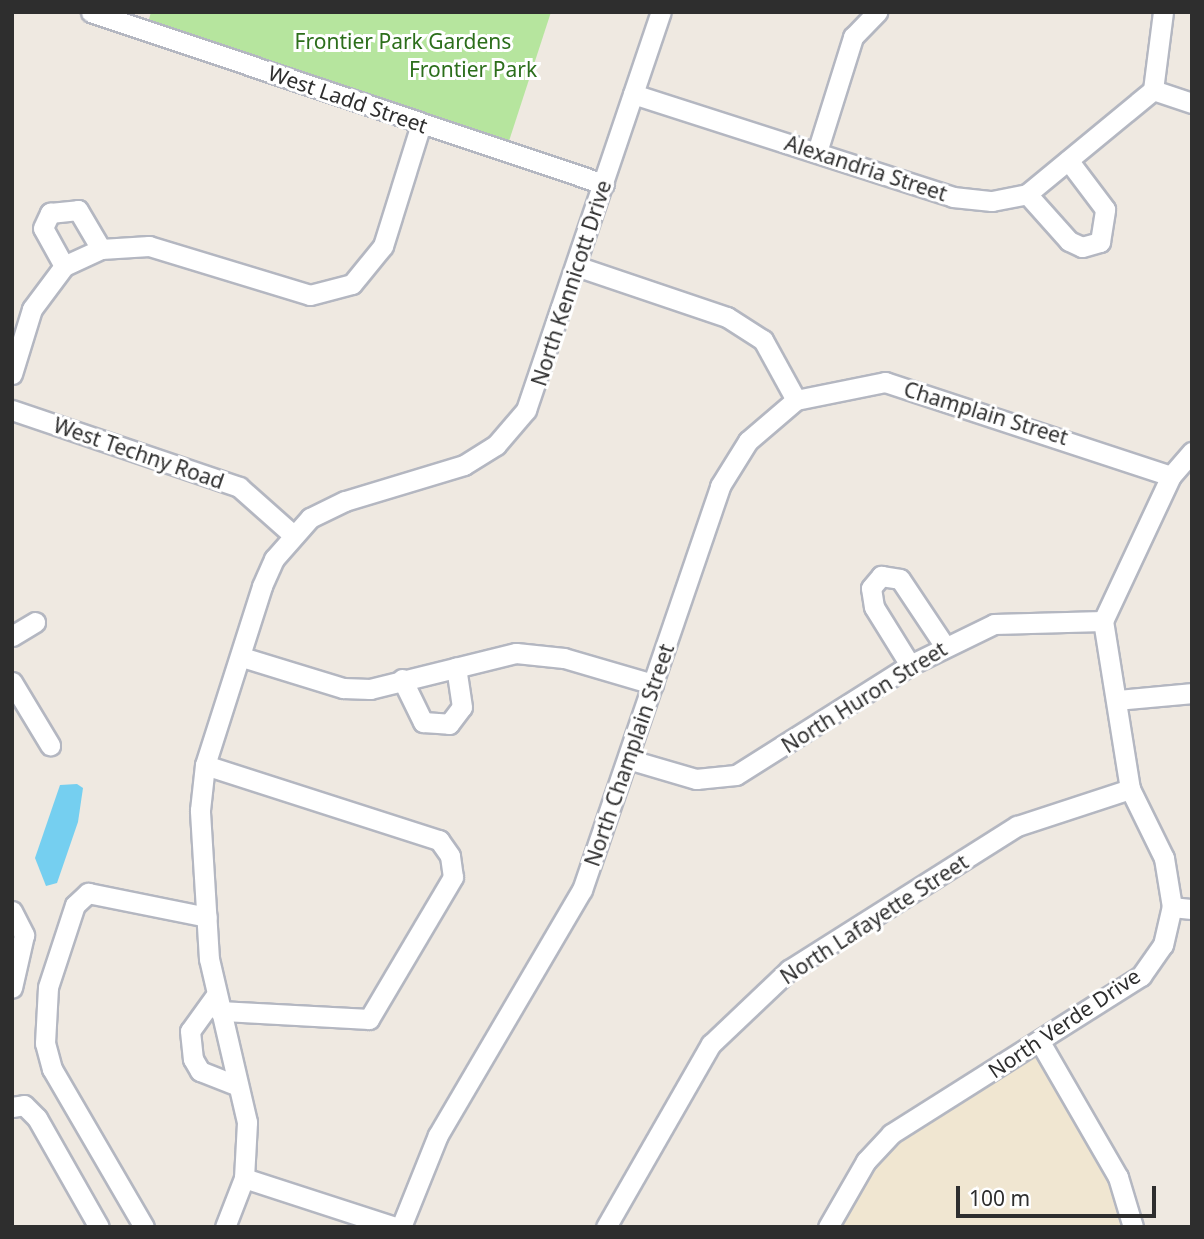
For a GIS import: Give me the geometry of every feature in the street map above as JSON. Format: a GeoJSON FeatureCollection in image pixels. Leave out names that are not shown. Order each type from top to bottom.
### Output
{"type":"FeatureCollection","features":[{"type":"Feature","properties":{"kind":"street","name":"West Ladd Street"},"geometry":{"type":"LineString","coordinates":[[91,12],[136,19],[421,124],[604,184]]}},
{"type":"Feature","properties":{"kind":"street","name":"North Kennicott Drive"},"geometry":{"type":"LineString","coordinates":[[225,1227],[244,1178],[247,1122],[217,1003],[207,917],[200,810],[205,765],[242,657],[262,586],[292,534],[327,508],[464,465],[506,436],[534,396],[579,267],[661,12]]}},
{"type":"Feature","properties":{"kind":"street"},"geometry":{"type":"LineString","coordinates":[[817,152],[853,37],[877,12]]}},
{"type":"Feature","properties":{"kind":"street"},"geometry":{"type":"LineString","coordinates":[[1163,12],[1153,90],[1192,103]]}},
{"type":"Feature","properties":{"kind":"street","name":"Alexandria Street"},"geometry":{"type":"LineString","coordinates":[[633,94],[953,197],[992,201],[1027,194],[1153,90]]}},
{"type":"Feature","properties":{"kind":"street"},"geometry":{"type":"LineString","coordinates":[[12,374],[32,309],[64,267],[101,249],[149,246],[298,294],[338,291],[366,272],[383,246],[421,124]]}},
{"type":"Feature","properties":{"kind":"street"},"geometry":{"type":"LineString","coordinates":[[1027,194],[1069,241],[1083,247],[1100,242],[1105,209],[1068,160]]}},
{"type":"Feature","properties":{"kind":"street"},"geometry":{"type":"LineString","coordinates":[[64,267],[43,228],[50,213],[78,211],[101,249]]}},
{"type":"Feature","properties":{"kind":"street"},"geometry":{"type":"LineString","coordinates":[[579,267],[727,317],[763,340],[796,400]]}},
{"type":"Feature","properties":{"kind":"street","name":"Champlain Street"},"geometry":{"type":"LineString","coordinates":[[796,400],[885,382],[1171,476]]}},
{"type":"Feature","properties":{"kind":"street","name":"North Champlain Street"},"geometry":{"type":"LineString","coordinates":[[401,1227],[438,1135],[582,890],[631,760],[653,684],[720,486],[748,441],[796,400]]}},
{"type":"Feature","properties":{"kind":"street","name":"West Techny Road"},"geometry":{"type":"LineString","coordinates":[[12,410],[239,487],[292,534]]}},
{"type":"Feature","properties":{"kind":"street"},"geometry":{"type":"LineString","coordinates":[[1103,621],[1171,476],[1192,452]]}},
{"type":"Feature","properties":{"kind":"street"},"geometry":{"type":"LineString","coordinates":[[910,665],[874,607],[871,588],[881,576],[900,579],[944,645]]}},
{"type":"Feature","properties":{"kind":"street","name":"North Huron Street"},"geometry":{"type":"LineString","coordinates":[[631,760],[696,779],[736,775],[944,645],[993,624],[1103,621]]}},
{"type":"Feature","properties":{"kind":"street","name":"North Verde Drive"},"geometry":{"type":"LineString","coordinates":[[828,1227],[866,1161],[891,1134],[1141,976],[1163,945],[1171,907],[1164,858],[1130,789],[1103,621]]}},
{"type":"Feature","properties":{"kind":"street"},"geometry":{"type":"LineString","coordinates":[[12,636],[35,622]]}},
{"type":"Feature","properties":{"kind":"street"},"geometry":{"type":"LineString","coordinates":[[242,657],[343,688],[402,679],[516,653],[540,655],[653,684]]}},
{"type":"Feature","properties":{"kind":"street"},"geometry":{"type":"LineString","coordinates":[[402,679],[423,722],[449,724],[462,707],[456,667]]}},
{"type":"Feature","properties":{"kind":"street"},"geometry":{"type":"LineString","coordinates":[[12,682],[50,745]]}},
{"type":"Feature","properties":{"kind":"street"},"geometry":{"type":"LineString","coordinates":[[1117,700],[1192,693]]}},
{"type":"Feature","properties":{"kind":"street"},"geometry":{"type":"LineString","coordinates":[[205,765],[439,840],[450,856],[453,877],[369,1019],[217,1003],[190,1031],[193,1059],[200,1071],[238,1086]]}},
{"type":"Feature","properties":{"kind":"street","name":"North Lafayette Street"},"geometry":{"type":"LineString","coordinates":[[606,1227],[711,1044],[789,970],[1017,826],[1130,789]]}},
{"type":"Feature","properties":{"kind":"street"},"geometry":{"type":"LineString","coordinates":[[144,1227],[52,1069],[45,1043],[48,987],[75,905],[88,893],[207,917]]}},
{"type":"Feature","properties":{"kind":"street"},"geometry":{"type":"LineString","coordinates":[[1171,907],[1192,909]]}},
{"type":"Feature","properties":{"kind":"street"},"geometry":{"type":"LineString","coordinates":[[12,911],[24,935],[12,988]]}},
{"type":"Feature","properties":{"kind":"street"},"geometry":{"type":"LineString","coordinates":[[1040,1042],[1118,1177],[1133,1227]]}},
{"type":"Feature","properties":{"kind":"street"},"geometry":{"type":"LineString","coordinates":[[12,1107],[24,1105],[37,1118],[99,1227]]}},
{"type":"Feature","properties":{"kind":"street"},"geometry":{"type":"LineString","coordinates":[[244,1178],[395,1227]]}},
{"type":"Feature","properties":{"kind":"shaded area"},"geometry":{"type":"Polygon","coordinates":[[[1040,1042],[1133,1227],[828,1227],[866,1161],[1040,1042]]]}},
{"type":"Feature","properties":{"kind":"green space","name":"Frontier Park"},"geometry":{"type":"Polygon","coordinates":[[[151,12],[551,12],[509,141],[148,23],[151,12]]]}},
{"type":"Feature","properties":{"kind":"water"},"geometry":{"type":"Polygon","coordinates":[[[77,784],[83,788],[78,822],[57,883],[46,886],[35,858],[60,785],[77,784]]]}},
{"type":"Feature","properties":{"kind":"park label","name":"Frontier Park Gardens"},"geometry":{"type":"Point","coordinates":[403,41]}}]}
